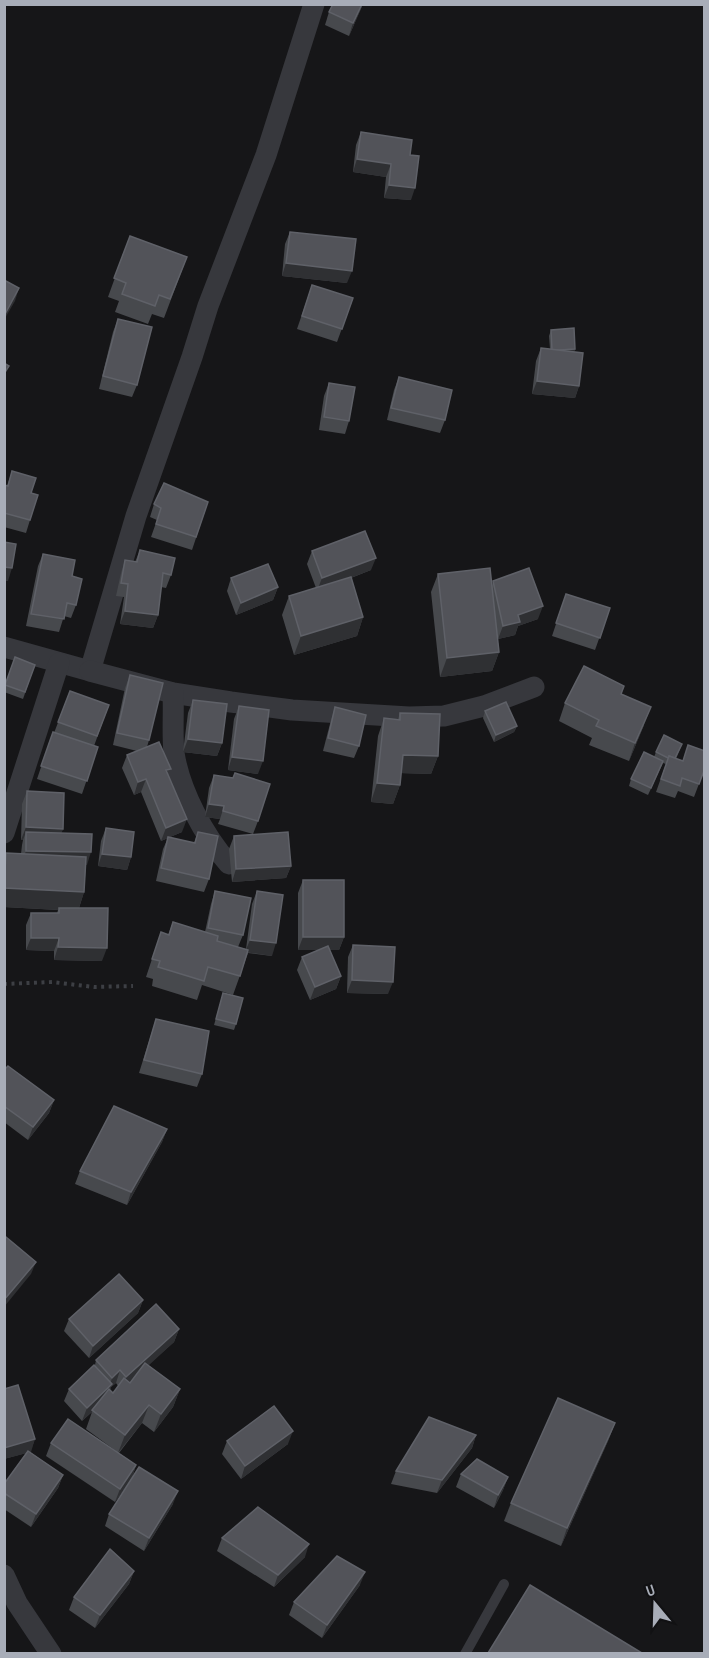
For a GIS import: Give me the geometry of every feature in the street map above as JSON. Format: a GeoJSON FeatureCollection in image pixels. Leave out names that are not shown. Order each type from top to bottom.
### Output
{"type":"FeatureCollection","features":[{"type":"Feature","properties":{"kind":"street"},"geometry":{"type":"LineString","coordinates":[[90,671],[109,602],[152,468],[208,306],[266,155],[314,4]]}},
{"type":"Feature","properties":{"kind":"street"},"geometry":{"type":"LineString","coordinates":[[4,646],[173,693],[292,710],[409,717],[444,716],[484,706],[534,687]]}},
{"type":"Feature","properties":{"kind":"street"},"geometry":{"type":"LineString","coordinates":[[4,833],[59,663]]}},
{"type":"Feature","properties":{"kind":"street"},"geometry":{"type":"LineString","coordinates":[[173,693],[174,753],[179,771],[187,795],[206,835],[229,864]]}},
{"type":"Feature","properties":{"kind":"street"},"geometry":{"type":"LineString","coordinates":[[4,1575],[17,1603],[51,1653]]}},
{"type":"Feature","properties":{"kind":"lane"},"geometry":{"type":"LineString","coordinates":[[465,1653],[504,1584]]}},
{"type":"Feature","properties":{"kind":"path"},"geometry":{"type":"LineString","coordinates":[[4,984],[52,982],[94,987],[134,986]]}},
{"type":"Feature","properties":{"kind":"building"},"geometry":{"type":"Polygon","coordinates":[[[333,4],[362,4],[353,23],[329,12],[333,4]]]}},
{"type":"Feature","properties":{"kind":"building"},"geometry":{"type":"Polygon","coordinates":[[[361,132],[412,140],[410,155],[419,156],[415,188],[389,185],[391,164],[357,159],[361,132]]]}},
{"type":"Feature","properties":{"kind":"building"},"geometry":{"type":"Polygon","coordinates":[[[290,232],[356,239],[352,271],[286,263],[290,232]]]}},
{"type":"Feature","properties":{"kind":"building"},"geometry":{"type":"Polygon","coordinates":[[[130,236],[187,257],[170,299],[159,295],[155,306],[122,294],[126,283],[114,278],[130,236]]]}},
{"type":"Feature","properties":{"kind":"building"},"geometry":{"type":"Polygon","coordinates":[[[4,280],[19,288],[4,316],[4,280]]]}},
{"type":"Feature","properties":{"kind":"building"},"geometry":{"type":"Polygon","coordinates":[[[312,285],[353,298],[342,329],[302,316],[312,285]]]}},
{"type":"Feature","properties":{"kind":"building"},"geometry":{"type":"Polygon","coordinates":[[[118,319],[152,327],[137,385],[103,376],[118,319]]]}},
{"type":"Feature","properties":{"kind":"building"},"geometry":{"type":"Polygon","coordinates":[[[574,328],[575,349],[552,350],[551,330],[574,328]]]}},
{"type":"Feature","properties":{"kind":"building"},"geometry":{"type":"Polygon","coordinates":[[[541,348],[583,353],[579,386],[537,381],[541,348]]]}},
{"type":"Feature","properties":{"kind":"building"},"geometry":{"type":"Polygon","coordinates":[[[4,363],[9,366],[4,374],[4,363]]]}},
{"type":"Feature","properties":{"kind":"building"},"geometry":{"type":"Polygon","coordinates":[[[399,377],[452,390],[445,420],[391,408],[399,377]]]}},
{"type":"Feature","properties":{"kind":"building"},"geometry":{"type":"Polygon","coordinates":[[[329,383],[355,387],[349,421],[324,417],[329,383]]]}},
{"type":"Feature","properties":{"kind":"building"},"geometry":{"type":"Polygon","coordinates":[[[12,471],[36,478],[31,493],[38,495],[30,520],[4,513],[4,485],[8,486],[12,471]]]}},
{"type":"Feature","properties":{"kind":"building"},"geometry":{"type":"Polygon","coordinates":[[[164,483],[208,502],[196,537],[156,524],[161,508],[154,504],[164,483]]]}},
{"type":"Feature","properties":{"kind":"building"},"geometry":{"type":"Polygon","coordinates":[[[365,531],[376,558],[322,578],[312,551],[365,531]]]}},
{"type":"Feature","properties":{"kind":"building"},"geometry":{"type":"Polygon","coordinates":[[[4,542],[16,544],[12,568],[4,567],[4,542]]]}},
{"type":"Feature","properties":{"kind":"building"},"geometry":{"type":"Polygon","coordinates":[[[140,550],[175,558],[171,575],[163,573],[158,615],[125,611],[128,584],[121,583],[125,560],[137,562],[140,550]]]}},
{"type":"Feature","properties":{"kind":"building"},"geometry":{"type":"Polygon","coordinates":[[[43,554],[75,560],[72,576],[82,579],[76,605],[67,603],[64,619],[31,614],[43,554]]]}},
{"type":"Feature","properties":{"kind":"building"},"geometry":{"type":"Polygon","coordinates":[[[268,564],[278,587],[241,603],[231,578],[268,564]]]}},
{"type":"Feature","properties":{"kind":"building"},"geometry":{"type":"Polygon","coordinates":[[[490,568],[499,652],[447,658],[438,574],[490,568]]]}},
{"type":"Feature","properties":{"kind":"building"},"geometry":{"type":"Polygon","coordinates":[[[529,568],[543,606],[518,615],[520,622],[503,626],[493,581],[529,568]]]}},
{"type":"Feature","properties":{"kind":"building"},"geometry":{"type":"Polygon","coordinates":[[[351,577],[363,617],[301,636],[289,596],[351,577]]]}},
{"type":"Feature","properties":{"kind":"building"},"geometry":{"type":"Polygon","coordinates":[[[566,594],[610,608],[600,638],[556,623],[566,594]]]}},
{"type":"Feature","properties":{"kind":"building"},"geometry":{"type":"Polygon","coordinates":[[[15,657],[35,665],[25,692],[5,685],[15,657]]]}},
{"type":"Feature","properties":{"kind":"building"},"geometry":{"type":"Polygon","coordinates":[[[584,666],[624,686],[621,694],[651,707],[635,743],[596,726],[599,720],[565,703],[584,666]]]}},
{"type":"Feature","properties":{"kind":"building"},"geometry":{"type":"Polygon","coordinates":[[[130,675],[163,683],[149,740],[117,733],[130,675]]]}},
{"type":"Feature","properties":{"kind":"building"},"geometry":{"type":"Polygon","coordinates":[[[70,691],[109,705],[97,736],[58,722],[70,691]]]}},
{"type":"Feature","properties":{"kind":"building"},"geometry":{"type":"Polygon","coordinates":[[[193,700],[227,704],[222,743],[188,739],[193,700]]]}},
{"type":"Feature","properties":{"kind":"building"},"geometry":{"type":"Polygon","coordinates":[[[506,702],[517,726],[496,735],[485,711],[506,702]]]}},
{"type":"Feature","properties":{"kind":"building"},"geometry":{"type":"Polygon","coordinates":[[[239,706],[269,710],[263,761],[232,757],[239,706]]]}},
{"type":"Feature","properties":{"kind":"building"},"geometry":{"type":"Polygon","coordinates":[[[335,707],[366,715],[359,746],[328,738],[335,707]]]}},
{"type":"Feature","properties":{"kind":"building"},"geometry":{"type":"Polygon","coordinates":[[[400,713],[440,714],[438,756],[403,755],[400,785],[377,783],[384,718],[400,720],[400,713]]]}},
{"type":"Feature","properties":{"kind":"building"},"geometry":{"type":"Polygon","coordinates":[[[53,732],[98,747],[87,781],[41,766],[53,732]]]}},
{"type":"Feature","properties":{"kind":"building"},"geometry":{"type":"Polygon","coordinates":[[[664,735],[682,744],[675,758],[669,756],[668,758],[656,752],[664,735]]]}},
{"type":"Feature","properties":{"kind":"building"},"geometry":{"type":"Polygon","coordinates":[[[159,742],[171,769],[166,770],[187,819],[166,828],[146,779],[138,782],[127,755],[159,742]]]}},
{"type":"Feature","properties":{"kind":"building"},"geometry":{"type":"Polygon","coordinates":[[[688,745],[705,751],[705,768],[699,784],[682,778],[680,786],[661,779],[669,756],[683,761],[688,745]]]}},
{"type":"Feature","properties":{"kind":"building"},"geometry":{"type":"Polygon","coordinates":[[[644,752],[663,761],[651,788],[631,779],[644,752]]]}},
{"type":"Feature","properties":{"kind":"building"},"geometry":{"type":"Polygon","coordinates":[[[235,773],[270,784],[258,821],[223,811],[224,806],[209,804],[214,775],[233,778],[235,773]]]}},
{"type":"Feature","properties":{"kind":"building"},"geometry":{"type":"Polygon","coordinates":[[[27,791],[64,793],[63,829],[26,827],[27,791]]]}},
{"type":"Feature","properties":{"kind":"building"},"geometry":{"type":"Polygon","coordinates":[[[106,828],[134,832],[131,857],[102,854],[106,828]]]}},
{"type":"Feature","properties":{"kind":"building"},"geometry":{"type":"Polygon","coordinates":[[[26,832],[92,834],[91,852],[26,851],[26,832]]]}},
{"type":"Feature","properties":{"kind":"building"},"geometry":{"type":"Polygon","coordinates":[[[198,832],[218,836],[209,879],[161,868],[168,837],[195,843],[198,832]]]}},
{"type":"Feature","properties":{"kind":"building"},"geometry":{"type":"Polygon","coordinates":[[[288,832],[291,866],[236,869],[234,836],[288,832]]]}},
{"type":"Feature","properties":{"kind":"building"},"geometry":{"type":"Polygon","coordinates":[[[6,853],[86,857],[84,892],[4,888],[6,853]]]}},
{"type":"Feature","properties":{"kind":"building"},"geometry":{"type":"Polygon","coordinates":[[[303,880],[344,880],[344,937],[303,937],[303,880]]]}},
{"type":"Feature","properties":{"kind":"building"},"geometry":{"type":"Polygon","coordinates":[[[215,891],[251,898],[243,935],[208,928],[215,891]]]}},
{"type":"Feature","properties":{"kind":"building"},"geometry":{"type":"Polygon","coordinates":[[[257,891],[283,895],[276,943],[250,940],[257,891]]]}},
{"type":"Feature","properties":{"kind":"building"},"geometry":{"type":"Polygon","coordinates":[[[59,908],[108,908],[107,948],[58,947],[59,938],[31,938],[31,913],[59,913],[59,908]]]}},
{"type":"Feature","properties":{"kind":"building"},"geometry":{"type":"Polygon","coordinates":[[[173,922],[218,936],[217,941],[248,950],[240,976],[208,967],[204,981],[158,967],[160,961],[152,959],[161,932],[169,935],[173,922]]]}},
{"type":"Feature","properties":{"kind":"building"},"geometry":{"type":"Polygon","coordinates":[[[353,945],[395,947],[393,982],[352,980],[353,945]]]}},
{"type":"Feature","properties":{"kind":"building"},"geometry":{"type":"Polygon","coordinates":[[[328,946],[341,976],[315,987],[302,957],[328,946]]]}},
{"type":"Feature","properties":{"kind":"building"},"geometry":{"type":"Polygon","coordinates":[[[223,993],[243,998],[236,1024],[216,1019],[223,993]]]}},
{"type":"Feature","properties":{"kind":"building"},"geometry":{"type":"Polygon","coordinates":[[[156,1019],[209,1031],[202,1074],[144,1060],[156,1019]]]}},
{"type":"Feature","properties":{"kind":"building"},"geometry":{"type":"Polygon","coordinates":[[[8,1066],[54,1100],[33,1127],[4,1106],[4,1070],[8,1066]]]}},
{"type":"Feature","properties":{"kind":"building"},"geometry":{"type":"Polygon","coordinates":[[[114,1106],[167,1129],[131,1192],[80,1171],[114,1106]]]}},
{"type":"Feature","properties":{"kind":"building"},"geometry":{"type":"Polygon","coordinates":[[[6,1237],[36,1262],[4,1300],[4,1240],[6,1237]]]}},
{"type":"Feature","properties":{"kind":"building"},"geometry":{"type":"Polygon","coordinates":[[[119,1274],[143,1300],[93,1346],[69,1319],[119,1274]]]}},
{"type":"Feature","properties":{"kind":"building"},"geometry":{"type":"Polygon","coordinates":[[[156,1304],[179,1329],[126,1377],[120,1370],[112,1378],[96,1360],[156,1304]]]}},
{"type":"Feature","properties":{"kind":"building"},"geometry":{"type":"Polygon","coordinates":[[[145,1363],[180,1389],[161,1414],[149,1405],[125,1435],[92,1410],[109,1389],[113,1393],[124,1378],[130,1383],[145,1363]]]}},
{"type":"Feature","properties":{"kind":"building"},"geometry":{"type":"Polygon","coordinates":[[[94,1365],[112,1384],[87,1408],[69,1389],[94,1365]]]}},
{"type":"Feature","properties":{"kind":"building"},"geometry":{"type":"Polygon","coordinates":[[[18,1385],[35,1439],[4,1448],[4,1389],[18,1385]]]}},
{"type":"Feature","properties":{"kind":"building"},"geometry":{"type":"Polygon","coordinates":[[[558,1398],[615,1423],[567,1528],[511,1503],[558,1398]]]}},
{"type":"Feature","properties":{"kind":"building"},"geometry":{"type":"Polygon","coordinates":[[[274,1406],[293,1431],[245,1466],[227,1441],[274,1406]]]}},
{"type":"Feature","properties":{"kind":"building"},"geometry":{"type":"Polygon","coordinates":[[[429,1417],[476,1435],[442,1480],[396,1471],[429,1417]]]}},
{"type":"Feature","properties":{"kind":"building"},"geometry":{"type":"Polygon","coordinates":[[[68,1419],[136,1465],[120,1489],[51,1443],[68,1419]]]}},
{"type":"Feature","properties":{"kind":"building"},"geometry":{"type":"Polygon","coordinates":[[[28,1451],[63,1475],[36,1514],[4,1493],[4,1484],[28,1451]]]}},
{"type":"Feature","properties":{"kind":"building"},"geometry":{"type":"Polygon","coordinates":[[[477,1459],[508,1477],[498,1495],[461,1474],[477,1459]]]}},
{"type":"Feature","properties":{"kind":"building"},"geometry":{"type":"Polygon","coordinates":[[[139,1467],[178,1491],[149,1538],[109,1514],[139,1467]]]}},
{"type":"Feature","properties":{"kind":"building"},"geometry":{"type":"Polygon","coordinates":[[[258,1507],[309,1544],[278,1575],[222,1538],[258,1507]]]}},
{"type":"Feature","properties":{"kind":"building"},"geometry":{"type":"Polygon","coordinates":[[[110,1549],[134,1571],[100,1615],[74,1597],[110,1549]]]}},
{"type":"Feature","properties":{"kind":"building"},"geometry":{"type":"Polygon","coordinates":[[[337,1556],[365,1572],[327,1625],[294,1602],[337,1556]]]}},
{"type":"Feature","properties":{"kind":"building"},"geometry":{"type":"Polygon","coordinates":[[[530,1585],[642,1653],[488,1653],[530,1585]]]}}]}
